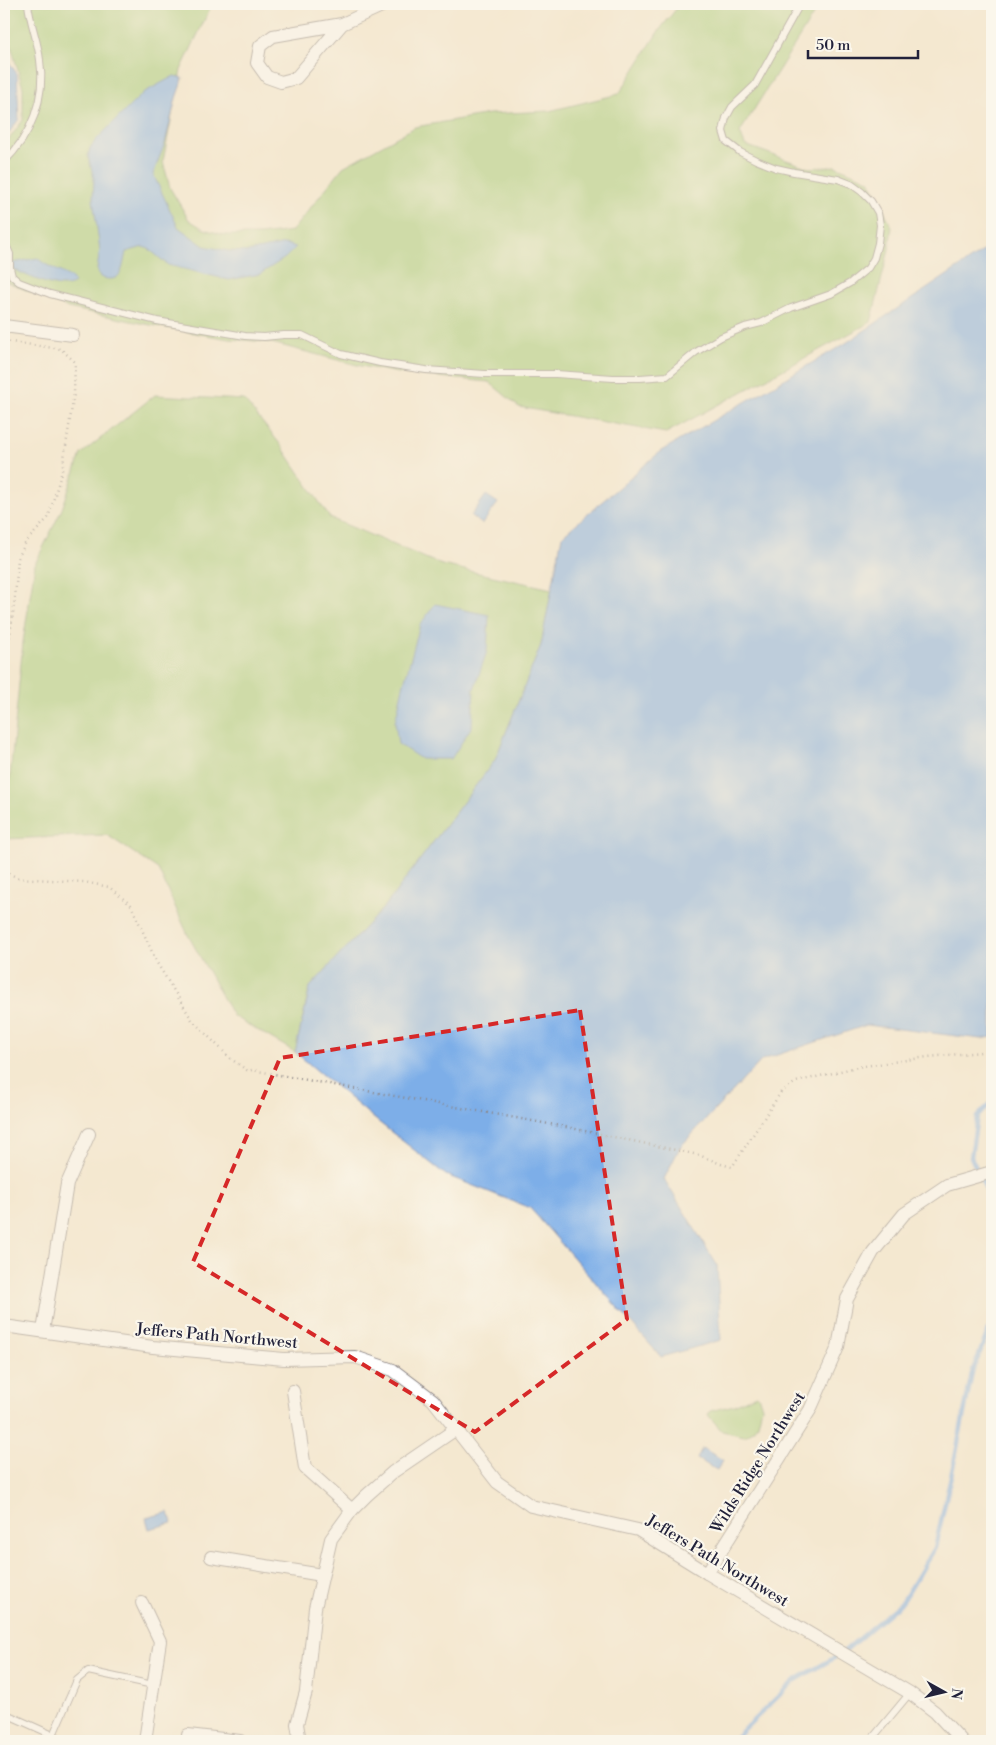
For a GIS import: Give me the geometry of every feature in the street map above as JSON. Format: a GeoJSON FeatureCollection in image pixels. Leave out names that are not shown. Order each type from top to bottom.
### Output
{"type":"FeatureCollection","features":[{"type":"Feature","properties":{"kind":"street"},"geometry":{"type":"LineString","coordinates":[[342,24],[296,78],[281,82],[267,77],[258,63],[260,46],[273,36],[342,24],[386,4]]}},
{"type":"Feature","properties":{"kind":"street"},"geometry":{"type":"LineString","coordinates":[[4,326],[73,335]]}},
{"type":"Feature","properties":{"kind":"street"},"geometry":{"type":"LineString","coordinates":[[43,1331],[66,1184],[89,1134]]}},
{"type":"Feature","properties":{"kind":"street","name":"Wilds Ridge Northwest"},"geometry":{"type":"LineString","coordinates":[[707,1573],[810,1410],[838,1347],[847,1299],[873,1252],[904,1214],[948,1185],[992,1172]]}},
{"type":"Feature","properties":{"kind":"street","name":"Jeffers Path Northwest"},"geometry":{"type":"LineString","coordinates":[[4,1326],[153,1347],[284,1359],[355,1357],[394,1370],[433,1400],[497,1482],[532,1506],[638,1530],[910,1693],[935,1712],[962,1741]]}},
{"type":"Feature","properties":{"kind":"street"},"geometry":{"type":"LineString","coordinates":[[293,1391],[305,1468],[352,1510]]}},
{"type":"Feature","properties":{"kind":"street"},"geometry":{"type":"LineString","coordinates":[[300,1741],[297,1724],[306,1692],[315,1608],[331,1539],[352,1510],[393,1472],[456,1429]]}},
{"type":"Feature","properties":{"kind":"street"},"geometry":{"type":"LineString","coordinates":[[211,1557],[322,1575]]}},
{"type":"Feature","properties":{"kind":"street"},"geometry":{"type":"LineString","coordinates":[[142,1603],[160,1641],[145,1741]]}},
{"type":"Feature","properties":{"kind":"street"},"geometry":{"type":"LineString","coordinates":[[188,1735],[240,1741]]}},
{"type":"Feature","properties":{"kind":"lane"},"geometry":{"type":"LineString","coordinates":[[4,162],[24,138],[31,126],[41,87],[40,59],[32,30],[28,4]]}},
{"type":"Feature","properties":{"kind":"lane"},"geometry":{"type":"LineString","coordinates":[[4,240],[10,254],[12,276],[19,282],[50,294],[157,321],[264,338],[284,335],[302,336],[340,354],[380,363],[426,370],[485,374],[556,374],[613,378],[667,376],[696,352],[721,337],[745,327],[761,323],[791,308],[831,294],[850,283],[868,268],[874,258],[880,225],[878,213],[871,201],[862,192],[851,184],[838,179],[776,168],[756,160],[740,152],[726,141],[723,131],[726,118],[732,107],[756,84],[800,4]]}},
{"type":"Feature","properties":{"kind":"lane"},"geometry":{"type":"LineString","coordinates":[[52,1735],[77,1680],[88,1670],[153,1685]]}},
{"type":"Feature","properties":{"kind":"lane"},"geometry":{"type":"LineString","coordinates":[[870,1741],[910,1693]]}},
{"type":"Feature","properties":{"kind":"lane"},"geometry":{"type":"LineString","coordinates":[[4,1713],[66,1741]]}},
{"type":"Feature","properties":{"kind":"path"},"geometry":{"type":"LineString","coordinates":[[4,341],[61,349],[74,362],[74,394],[62,471],[48,518],[26,542],[18,558],[15,598],[4,680]]}},
{"type":"Feature","properties":{"kind":"path"},"geometry":{"type":"LineString","coordinates":[[4,871],[18,878],[84,882],[109,887],[131,905],[157,962],[192,1020],[231,1058],[248,1071],[252,1070],[572,1128],[699,1155],[721,1164],[732,1166],[781,1092],[796,1082],[857,1067],[936,1056],[992,1051]]}},
{"type":"Feature","properties":{"kind":"highlighted area"},"geometry":{"type":"Polygon","coordinates":[[[580,1010],[627,1319],[475,1432],[193,1262],[280,1058],[580,1010]]]}},
{"type":"Feature","properties":{"kind":"green space"},"geometry":{"type":"Polygon","coordinates":[[[11,4],[212,4],[181,70],[163,161],[170,188],[189,220],[204,229],[224,235],[260,235],[292,231],[343,167],[415,127],[489,114],[549,111],[619,94],[658,32],[680,4],[820,4],[740,132],[745,145],[809,168],[835,166],[869,180],[892,227],[889,249],[871,322],[666,433],[519,407],[489,382],[399,373],[361,366],[268,342],[229,339],[68,308],[5,281],[4,146],[23,120],[23,88],[10,42],[5,33],[11,4]]]}},
{"type":"Feature","properties":{"kind":"green space"},"geometry":{"type":"Polygon","coordinates":[[[155,395],[244,400],[280,444],[330,518],[442,565],[552,589],[541,645],[495,760],[386,905],[310,987],[295,1052],[233,1016],[188,935],[158,869],[107,835],[4,839],[23,642],[35,564],[62,509],[81,454],[155,395]]]}},
{"type":"Feature","properties":{"kind":"green space"},"geometry":{"type":"Polygon","coordinates":[[[756,1395],[762,1407],[758,1424],[749,1434],[744,1436],[722,1431],[708,1415],[710,1411],[734,1405],[756,1395]]]}},
{"type":"Feature","properties":{"kind":"water"},"geometry":{"type":"Polygon","coordinates":[[[4,59],[7,59],[17,74],[19,119],[4,140],[4,59]]]}},
{"type":"Feature","properties":{"kind":"water"},"geometry":{"type":"Polygon","coordinates":[[[174,76],[183,78],[165,143],[153,174],[178,227],[204,246],[229,251],[248,252],[285,244],[296,247],[285,258],[260,274],[229,280],[168,265],[149,249],[143,247],[126,252],[122,269],[117,277],[108,279],[100,277],[97,269],[100,250],[93,199],[94,178],[88,156],[90,148],[143,93],[174,76]]]}},
{"type":"Feature","properties":{"kind":"water"},"geometry":{"type":"Polygon","coordinates":[[[992,245],[992,1037],[981,1039],[867,1025],[762,1060],[680,1147],[664,1179],[717,1265],[721,1340],[661,1357],[530,1208],[446,1175],[376,1120],[295,1052],[310,987],[386,905],[495,760],[541,645],[562,536],[661,451],[846,343],[992,245]]]}},
{"type":"Feature","properties":{"kind":"water"},"geometry":{"type":"Polygon","coordinates":[[[37,258],[72,278],[74,283],[68,286],[52,285],[13,269],[13,263],[37,258]]]}},
{"type":"Feature","properties":{"kind":"water"},"geometry":{"type":"Polygon","coordinates":[[[486,495],[498,503],[482,524],[471,516],[486,495]]]}},
{"type":"Feature","properties":{"kind":"water"},"geometry":{"type":"Polygon","coordinates":[[[435,604],[489,615],[487,651],[474,689],[472,726],[451,759],[421,759],[398,744],[395,722],[420,625],[435,604]]]}},
{"type":"Feature","properties":{"kind":"water"},"geometry":{"type":"Polygon","coordinates":[[[702,1448],[723,1460],[717,1470],[697,1459],[702,1448]]]}},
{"type":"Feature","properties":{"kind":"water"},"geometry":{"type":"Polygon","coordinates":[[[169,1512],[172,1523],[149,1529],[146,1518],[169,1512]]]}},
{"type":"Feature","properties":{"kind":"waterway"},"geometry":{"type":"LineString","coordinates":[[992,1102],[977,1117],[971,1157],[992,1202]]}},
{"type":"Feature","properties":{"kind":"waterway"},"geometry":{"type":"LineString","coordinates":[[732,1741],[794,1681],[841,1654],[903,1601],[935,1548],[972,1373],[992,1321]]}}]}
